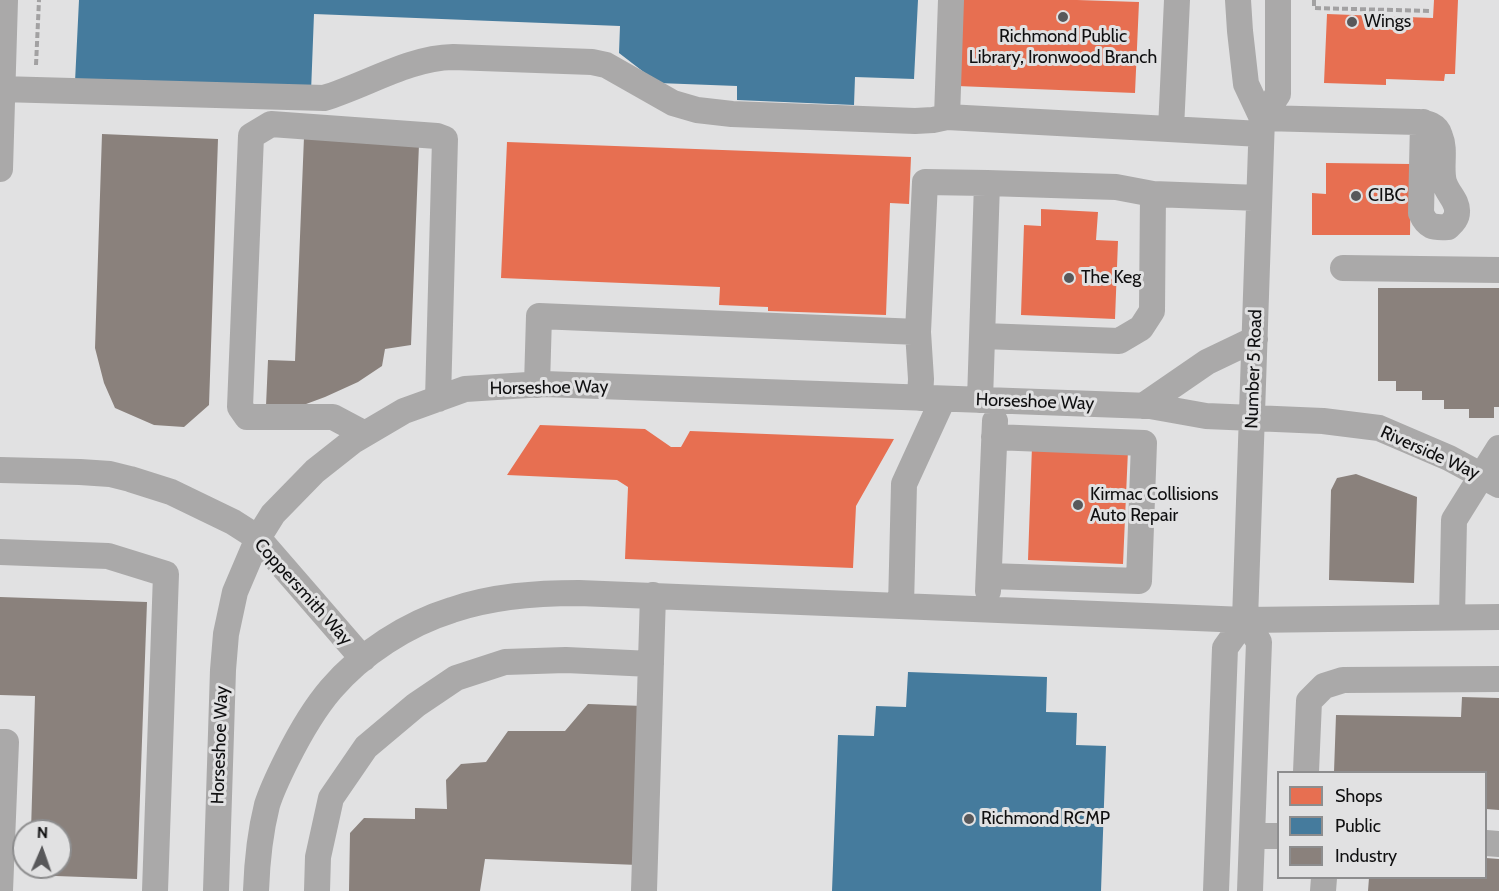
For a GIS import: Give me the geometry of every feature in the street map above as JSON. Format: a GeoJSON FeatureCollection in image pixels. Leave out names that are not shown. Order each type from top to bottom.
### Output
{"type":"FeatureCollection","features":[{"type":"Feature","properties":{"kind":"street"},"geometry":{"type":"LineString","coordinates":[[0,169],[5,0]]}},
{"type":"Feature","properties":{"kind":"street"},"geometry":{"type":"LineString","coordinates":[[947,117],[951,0]]}},
{"type":"Feature","properties":{"kind":"street"},"geometry":{"type":"LineString","coordinates":[[1171,129],[1177,0]]}},
{"type":"Feature","properties":{"kind":"street","name":"Number 5 Road"},"geometry":{"type":"LineString","coordinates":[[1239,0],[1246,84],[1262,126],[1245,620]]}},
{"type":"Feature","properties":{"kind":"street"},"geometry":{"type":"LineString","coordinates":[[1262,126],[1278,94],[1278,0]]}},
{"type":"Feature","properties":{"kind":"street"},"geometry":{"type":"LineString","coordinates":[[1,89],[324,98],[345,92],[417,62],[434,57],[453,57],[592,62],[606,65],[673,103],[697,110],[732,114],[915,122],[947,117],[1171,129],[1423,123],[1432,125],[1440,135],[1443,180],[1457,206],[1455,220],[1448,227],[1435,228],[1426,224],[1421,213],[1423,123]]}},
{"type":"Feature","properties":{"kind":"street"},"geometry":{"type":"LineString","coordinates":[[365,434],[333,417],[247,417],[240,407],[251,136],[272,124],[438,136],[445,139],[438,399]]}},
{"type":"Feature","properties":{"kind":"street"},"geometry":{"type":"LineString","coordinates":[[901,606],[904,484],[931,398],[921,378],[918,332],[925,182],[1116,187],[1154,194],[1259,198]]}},
{"type":"Feature","properties":{"kind":"street"},"geometry":{"type":"LineString","coordinates":[[986,610],[994,437],[988,400],[983,336],[987,183]]}},
{"type":"Feature","properties":{"kind":"street"},"geometry":{"type":"LineString","coordinates":[[983,336],[1119,341],[1141,328],[1152,311],[1154,194]]}},
{"type":"Feature","properties":{"kind":"street"},"geometry":{"type":"LineString","coordinates":[[1343,268],[1499,270]]}},
{"type":"Feature","properties":{"kind":"street"},"geometry":{"type":"LineString","coordinates":[[537,385],[539,316],[918,332]]}},
{"type":"Feature","properties":{"kind":"street"},"geometry":{"type":"LineString","coordinates":[[1143,406],[1207,362],[1255,339]]}},
{"type":"Feature","properties":{"kind":"street","name":"Horseshoe Way"},"geometry":{"type":"LineString","coordinates":[[216,891],[222,681],[226,634],[235,592],[258,538],[281,504],[315,471],[365,434],[404,411],[465,389],[537,385],[1143,406],[1206,416],[1252,418]]}},
{"type":"Feature","properties":{"kind":"street","name":"Riverside Way"},"geometry":{"type":"LineString","coordinates":[[1252,418],[1323,421],[1379,428],[1449,458],[1490,480]]}},
{"type":"Feature","properties":{"kind":"street"},"geometry":{"type":"LineString","coordinates":[[989,576],[1139,581],[1144,443],[994,437]]}},
{"type":"Feature","properties":{"kind":"street"},"geometry":{"type":"LineString","coordinates":[[1452,617],[1454,520],[1490,480],[1499,448]]}},
{"type":"Feature","properties":{"kind":"street","name":"Coppersmith Way"},"geometry":{"type":"LineString","coordinates":[[0,470],[80,471],[110,474],[151,484],[195,502],[258,538],[363,659]]}},
{"type":"Feature","properties":{"kind":"street"},"geometry":{"type":"LineString","coordinates":[[0,552],[108,556],[166,574],[155,891]]}},
{"type":"Feature","properties":{"kind":"street"},"geometry":{"type":"LineString","coordinates":[[256,891],[261,836],[268,804],[299,736],[330,690],[363,659],[389,640],[450,610],[476,603],[528,594],[554,593],[654,595],[1245,620],[1499,617]]}},
{"type":"Feature","properties":{"kind":"street"},"geometry":{"type":"LineString","coordinates":[[644,891],[654,595]]}},
{"type":"Feature","properties":{"kind":"street"},"geometry":{"type":"LineString","coordinates":[[1245,620],[1259,642],[1250,891]]}},
{"type":"Feature","properties":{"kind":"street"},"geometry":{"type":"LineString","coordinates":[[1216,891],[1225,648],[1245,620]]}},
{"type":"Feature","properties":{"kind":"street"},"geometry":{"type":"LineString","coordinates":[[317,891],[318,857],[331,798],[366,747],[416,705],[456,678],[505,662],[566,660],[651,664]]}},
{"type":"Feature","properties":{"kind":"street"},"geometry":{"type":"LineString","coordinates":[[1306,771],[1309,701],[1324,686],[1343,680],[1499,679]]}},
{"type":"Feature","properties":{"kind":"street"},"geometry":{"type":"LineString","coordinates":[[0,742],[6,742],[0,891]]}},
{"type":"Feature","properties":{"kind":"street"},"geometry":{"type":"LineString","coordinates":[[1252,836],[1277,837]]}},
{"type":"Feature","properties":{"kind":"path"},"geometry":{"type":"LineString","coordinates":[[36,89],[39,0]]}},
{"type":"Feature","properties":{"kind":"path"},"geometry":{"type":"LineString","coordinates":[[1314,0],[1314,8],[1431,11]]}},
{"type":"Feature","properties":{"kind":"building: Shops"},"geometry":{"type":"Polygon","coordinates":[[[961,0],[1139,2],[1135,93],[957,86],[961,0]]]}},
{"type":"Feature","properties":{"kind":"building: Shops"},"geometry":{"type":"Polygon","coordinates":[[[1434,0],[1458,0],[1455,74],[1445,74],[1444,81],[1386,79],[1386,85],[1324,83],[1327,14],[1433,18],[1434,0]]]}},
{"type":"Feature","properties":{"kind":"building: Shops"},"geometry":{"type":"Polygon","coordinates":[[[507,142],[911,157],[909,204],[890,203],[886,315],[768,311],[768,307],[719,305],[720,287],[501,278],[507,142]]]}},
{"type":"Feature","properties":{"kind":"building: Shops"},"geometry":{"type":"Polygon","coordinates":[[[1326,163],[1411,164],[1410,235],[1312,235],[1312,193],[1326,194],[1326,163]]]}},
{"type":"Feature","properties":{"kind":"building: Shops","name":"The Keg"},"geometry":{"type":"Polygon","coordinates":[[[1041,209],[1098,212],[1096,240],[1118,241],[1115,319],[1021,315],[1024,225],[1041,226],[1041,209]]]}},
{"type":"Feature","properties":{"kind":"building: Shops"},"geometry":{"type":"Polygon","coordinates":[[[540,425],[645,429],[671,447],[681,447],[690,431],[894,439],[856,506],[853,568],[625,559],[628,487],[617,480],[507,475],[540,425]]]}},
{"type":"Feature","properties":{"kind":"building: Shops","name":"Kirmac Collisions Auto Repair"},"geometry":{"type":"Polygon","coordinates":[[[1032,446],[1128,450],[1123,564],[1028,560],[1032,446]]]}},
{"type":"Feature","properties":{"kind":"building: Public"},"geometry":{"type":"Polygon","coordinates":[[[79,0],[918,0],[914,79],[855,77],[854,105],[737,100],[737,86],[658,83],[619,53],[620,26],[314,14],[311,92],[75,82],[79,0]]]}},
{"type":"Feature","properties":{"kind":"building: Public","name":"Richmond RCMP"},"geometry":{"type":"Polygon","coordinates":[[[908,672],[1047,677],[1046,712],[1077,713],[1076,745],[1106,746],[1101,891],[832,891],[838,735],[874,736],[876,706],[906,707],[908,672]]]}},
{"type":"Feature","properties":{"kind":"building: Industry"},"geometry":{"type":"Polygon","coordinates":[[[102,134],[218,139],[209,405],[184,427],[154,425],[115,408],[104,383],[95,348],[102,134]]]}},
{"type":"Feature","properties":{"kind":"building: Industry"},"geometry":{"type":"Polygon","coordinates":[[[304,137],[419,144],[411,345],[385,349],[382,366],[358,382],[325,397],[298,407],[266,406],[268,360],[295,361],[304,137]]]}},
{"type":"Feature","properties":{"kind":"building: Industry"},"geometry":{"type":"Polygon","coordinates":[[[1378,288],[1499,288],[1499,407],[1494,407],[1494,418],[1469,418],[1469,409],[1444,409],[1444,400],[1422,400],[1422,391],[1396,391],[1396,381],[1378,381],[1378,288]]]}},
{"type":"Feature","properties":{"kind":"building: Industry"},"geometry":{"type":"Polygon","coordinates":[[[1356,474],[1417,497],[1414,583],[1329,580],[1331,490],[1337,478],[1356,474]]]}},
{"type":"Feature","properties":{"kind":"building: Industry"},"geometry":{"type":"Polygon","coordinates":[[[0,597],[147,602],[137,879],[72,877],[72,819],[31,819],[35,696],[0,695],[0,597]]]}},
{"type":"Feature","properties":{"kind":"building: Industry"},"geometry":{"type":"Polygon","coordinates":[[[1462,697],[1499,698],[1499,810],[1487,809],[1487,771],[1334,771],[1336,715],[1461,717],[1462,697]]]}},
{"type":"Feature","properties":{"kind":"building: Industry"},"geometry":{"type":"Polygon","coordinates":[[[588,704],[643,706],[638,865],[485,859],[480,891],[349,891],[350,833],[364,818],[415,819],[415,808],[447,809],[446,780],[461,764],[486,762],[508,731],[565,731],[588,704]]]}},
{"type":"Feature","properties":{"kind":"building: Industry"},"geometry":{"type":"Polygon","coordinates":[[[1487,858],[1499,859],[1499,891],[1368,891],[1369,879],[1487,879],[1487,858]]]}},
{"type":"Feature","properties":{"kind":"place","name":"Richmond Public Library, Ironwood Branch"},"geometry":{"type":"Point","coordinates":[1063,17]}},
{"type":"Feature","properties":{"kind":"place","name":"Wings"},"geometry":{"type":"Point","coordinates":[1352,22]}},
{"type":"Feature","properties":{"kind":"place","name":"CIBC"},"geometry":{"type":"Point","coordinates":[1356,196]}},
{"type":"Feature","properties":{"kind":"place","name":"The Keg"},"geometry":{"type":"Point","coordinates":[1069,278]}},
{"type":"Feature","properties":{"kind":"place","name":"Kirmac Collisions Auto Repair"},"geometry":{"type":"Point","coordinates":[1078,505]}},
{"type":"Feature","properties":{"kind":"place","name":"Richmond RCMP"},"geometry":{"type":"Point","coordinates":[969,819]}}]}
